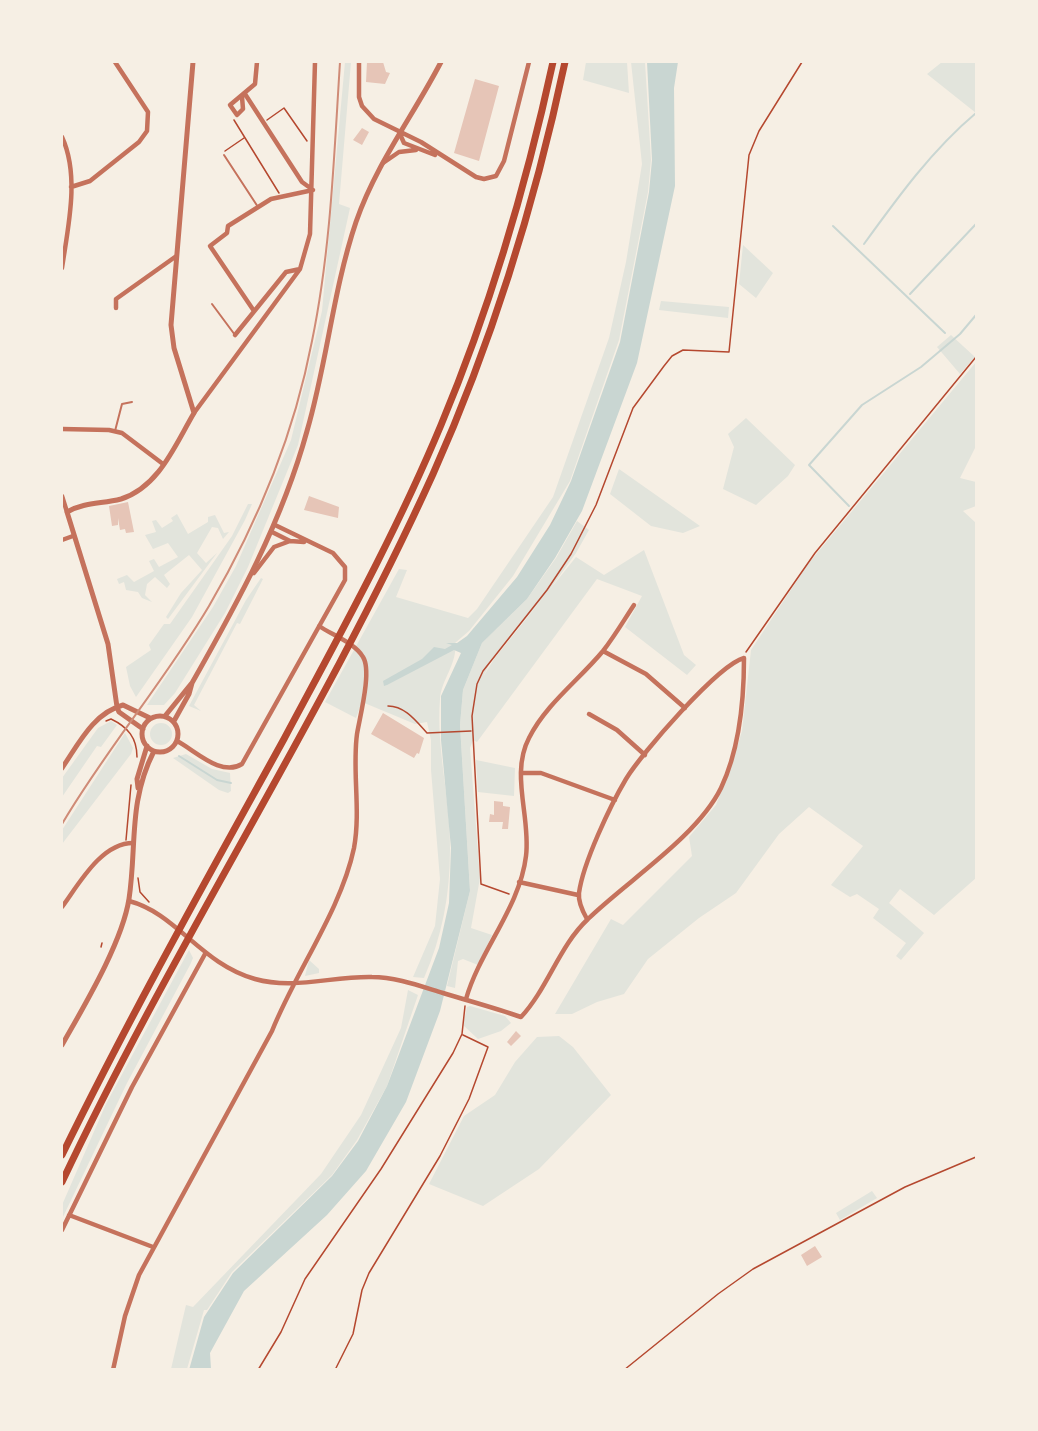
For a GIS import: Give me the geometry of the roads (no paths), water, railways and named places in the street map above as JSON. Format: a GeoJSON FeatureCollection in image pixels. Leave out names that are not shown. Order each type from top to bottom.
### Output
{"type":"FeatureCollection","features":[{"type":"Feature","properties":{"kind":"highway"},"geometry":{"type":"LineString","coordinates":[[62,1155],[170,945],[332,649],[422,469],[473,342],[517,210],[553,62]]}},
{"type":"Feature","properties":{"kind":"highway"},"geometry":{"type":"LineString","coordinates":[[62,1182],[180,954],[343,654],[433,472],[484,346],[531,202],[565,62]]}},
{"type":"Feature","properties":{"kind":"street"},"geometry":{"type":"LineString","coordinates":[[71,187],[90,181],[139,142],[147,131],[148,112],[116,62]]}},
{"type":"Feature","properties":{"kind":"street"},"geometry":{"type":"LineString","coordinates":[[193,62],[171,325],[174,348],[194,413]]}},
{"type":"Feature","properties":{"kind":"street"},"geometry":{"type":"LineString","coordinates":[[253,106],[236,115],[230,105],[255,84],[257,62]]}},
{"type":"Feature","properties":{"kind":"street"},"geometry":{"type":"LineString","coordinates":[[67,512],[83,505],[131,495],[148,484],[194,413],[300,269],[310,234],[315,62]]}},
{"type":"Feature","properties":{"kind":"street"},"geometry":{"type":"LineString","coordinates":[[359,62],[359,97],[362,106],[374,119],[421,142],[440,157],[484,179],[496,176],[504,161],[528,62]]}},
{"type":"Feature","properties":{"kind":"street"},"geometry":{"type":"LineString","coordinates":[[174,721],[189,694],[192,683],[254,573],[275,525],[308,431],[355,224],[381,165],[441,62]]}},
{"type":"Feature","properties":{"kind":"street"},"geometry":{"type":"LineString","coordinates":[[243,95],[253,106],[302,182],[313,190]]}},
{"type":"Feature","properties":{"kind":"street"},"geometry":{"type":"LineString","coordinates":[[242,112],[243,95]]}},
{"type":"Feature","properties":{"kind":"street"},"geometry":{"type":"LineString","coordinates":[[399,132],[404,143],[416,150],[440,157]]}},
{"type":"Feature","properties":{"kind":"street"},"geometry":{"type":"LineString","coordinates":[[62,137],[67,149],[71,187],[62,268]]}},
{"type":"Feature","properties":{"kind":"street"},"geometry":{"type":"LineString","coordinates":[[381,165],[399,152],[416,150]]}},
{"type":"Feature","properties":{"kind":"street"},"geometry":{"type":"LineString","coordinates":[[254,311],[210,246],[227,233],[228,226],[258,207],[281,196],[313,190]]}},
{"type":"Feature","properties":{"kind":"street"},"geometry":{"type":"LineString","coordinates":[[62,223],[68,223]]}},
{"type":"Feature","properties":{"kind":"street"},"geometry":{"type":"LineString","coordinates":[[116,308],[116,299],[175,257]]}},
{"type":"Feature","properties":{"kind":"street"},"geometry":{"type":"LineString","coordinates":[[235,335],[286,272],[300,269]]}},
{"type":"Feature","properties":{"kind":"street"},"geometry":{"type":"LineString","coordinates":[[62,429],[115,431],[127,436],[163,464]]}},
{"type":"Feature","properties":{"kind":"street"},"geometry":{"type":"LineString","coordinates":[[62,496],[108,645],[117,707],[119,712],[143,729]]}},
{"type":"Feature","properties":{"kind":"street"},"geometry":{"type":"LineString","coordinates":[[177,741],[222,768],[235,768],[242,764],[345,580],[346,571],[342,560],[333,553],[275,525]]}},
{"type":"Feature","properties":{"kind":"street"},"geometry":{"type":"LineString","coordinates":[[272,532],[290,541],[307,542]]}},
{"type":"Feature","properties":{"kind":"street"},"geometry":{"type":"LineString","coordinates":[[62,540],[73,536]]}},
{"type":"Feature","properties":{"kind":"street"},"geometry":{"type":"LineString","coordinates":[[254,573],[274,547],[290,541]]}},
{"type":"Feature","properties":{"kind":"street"},"geometry":{"type":"LineString","coordinates":[[466,999],[514,896],[526,857],[527,834],[522,773],[524,751],[537,725],[603,651],[634,605]]}},
{"type":"Feature","properties":{"kind":"street"},"geometry":{"type":"LineString","coordinates":[[113,1370],[125,1316],[139,1275],[259,1056],[292,985],[340,893],[352,855],[357,820],[354,759],[367,664],[358,650],[319,626]]}},
{"type":"Feature","properties":{"kind":"street"},"geometry":{"type":"LineString","coordinates":[[603,651],[646,674],[685,708]]}},
{"type":"Feature","properties":{"kind":"street"},"geometry":{"type":"LineString","coordinates":[[129,901],[141,904],[157,913],[205,954],[238,974],[265,982],[292,985],[374,977],[417,985],[521,1017],[571,938],[587,919],[669,849],[706,810],[720,790],[733,754],[744,658],[734,661],[714,677],[627,777],[591,857],[578,895],[587,919]]}},
{"type":"Feature","properties":{"kind":"street"},"geometry":{"type":"LineString","coordinates":[[165,716],[183,691],[192,683]]}},
{"type":"Feature","properties":{"kind":"street"},"geometry":{"type":"LineString","coordinates":[[62,768],[99,718],[117,707],[126,706],[150,718],[165,716],[174,721],[178,731],[177,741],[165,752],[154,751],[142,738],[143,729],[150,718]]}},
{"type":"Feature","properties":{"kind":"street"},"geometry":{"type":"LineString","coordinates":[[589,714],[617,730],[645,755]]}},
{"type":"Feature","properties":{"kind":"street"},"geometry":{"type":"LineString","coordinates":[[62,1045],[64,1035],[112,947],[129,901],[137,779],[147,746]]}},
{"type":"Feature","properties":{"kind":"street"},"geometry":{"type":"LineString","coordinates":[[138,789],[154,751]]}},
{"type":"Feature","properties":{"kind":"street"},"geometry":{"type":"LineString","coordinates":[[522,773],[541,773],[615,800]]}},
{"type":"Feature","properties":{"kind":"street"},"geometry":{"type":"LineString","coordinates":[[62,907],[99,860],[113,847],[133,843]]}},
{"type":"Feature","properties":{"kind":"street"},"geometry":{"type":"LineString","coordinates":[[519,882],[578,895]]}},
{"type":"Feature","properties":{"kind":"street"},"geometry":{"type":"LineString","coordinates":[[62,1230],[132,1087],[205,954]]}},
{"type":"Feature","properties":{"kind":"street"},"geometry":{"type":"LineString","coordinates":[[69,1215],[153,1247]]}},
{"type":"Feature","properties":{"kind":"lane"},"geometry":{"type":"LineString","coordinates":[[224,155],[258,207]]}},
{"type":"Feature","properties":{"kind":"lane"},"geometry":{"type":"LineString","coordinates":[[212,304],[235,335]]}},
{"type":"Feature","properties":{"kind":"lane"},"geometry":{"type":"LineString","coordinates":[[115,431],[122,404],[132,402]]}},
{"type":"Feature","properties":{"kind":"waterway"},"geometry":{"type":"LineString","coordinates":[[864,244],[930,158],[976,113]]}},
{"type":"Feature","properties":{"kind":"waterway"},"geometry":{"type":"LineString","coordinates":[[910,294],[976,224]]}},
{"type":"Feature","properties":{"kind":"waterway"},"geometry":{"type":"LineString","coordinates":[[833,226],[945,333]]}},
{"type":"Feature","properties":{"kind":"waterway"},"geometry":{"type":"LineString","coordinates":[[849,506],[809,465],[862,405],[921,367],[960,334],[976,315]]}},
{"type":"Feature","properties":{"kind":"waterway"},"geometry":{"type":"LineString","coordinates":[[179,756],[217,780],[231,783]]}},
{"type":"Feature","properties":{"kind":"railway"},"geometry":{"type":"LineString","coordinates":[[62,824],[209,606],[243,543],[272,478],[295,411],[304,376],[324,272],[340,62]]}}]}
